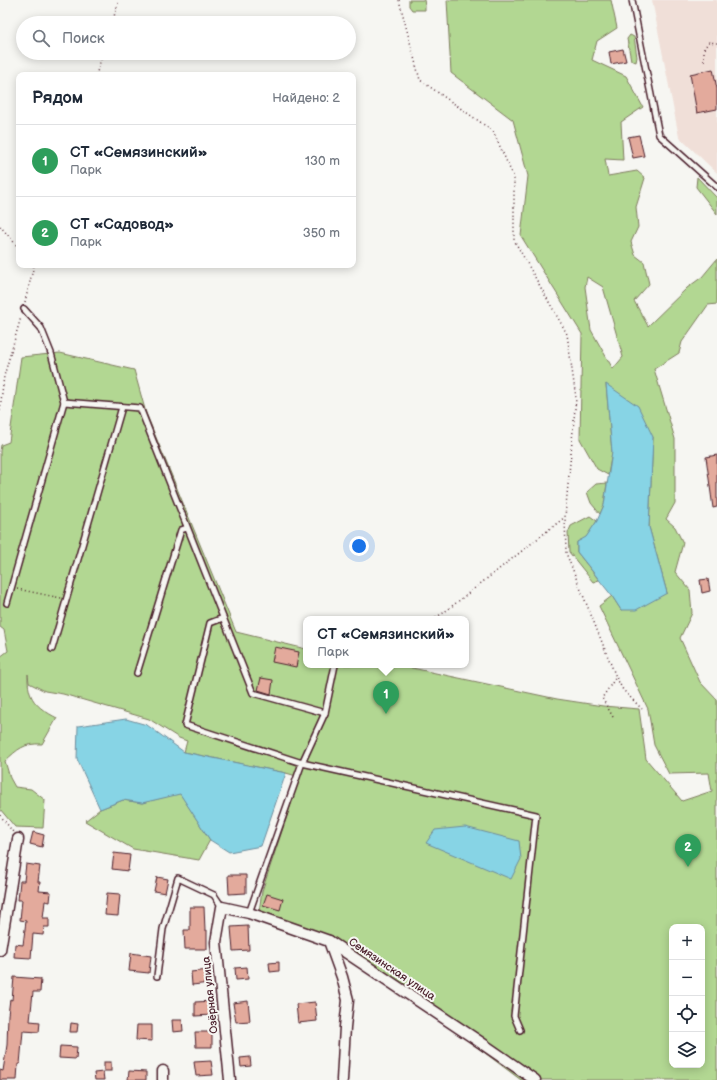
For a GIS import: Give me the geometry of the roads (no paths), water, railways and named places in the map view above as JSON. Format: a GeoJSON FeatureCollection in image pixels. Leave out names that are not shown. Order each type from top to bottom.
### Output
{"type":"FeatureCollection","features":[{"type":"Feature","properties":{"kind":"street"},"geometry":{"type":"LineString","coordinates":[[0,950],[18,839]]}},
{"type":"Feature","properties":{"kind":"street","name":"Семязинская улица"},"geometry":{"type":"LineString","coordinates":[[222,907],[249,913],[329,941],[535,1080]]}},
{"type":"Feature","properties":{"kind":"street","name":"Озёрная улица"},"geometry":{"type":"LineString","coordinates":[[222,907],[216,942],[230,1080]]}},
{"type":"Feature","properties":{"kind":"street"},"geometry":{"type":"LineString","coordinates":[[329,941],[342,977],[348,1000],[344,1028],[342,1080]]}},
{"type":"Feature","properties":{"kind":"lane"},"geometry":{"type":"LineString","coordinates":[[632,0],[659,135],[717,187]]}},
{"type":"Feature","properties":{"kind":"lane"},"geometry":{"type":"LineString","coordinates":[[7,603],[64,402],[51,353],[41,328],[24,309]]}},
{"type":"Feature","properties":{"kind":"lane"},"geometry":{"type":"LineString","coordinates":[[64,402],[140,408],[253,693],[325,713]]}},
{"type":"Feature","properties":{"kind":"lane"},"geometry":{"type":"LineString","coordinates":[[52,649],[122,407]]}},
{"type":"Feature","properties":{"kind":"lane"},"geometry":{"type":"LineString","coordinates":[[137,674],[181,530],[187,528]]}},
{"type":"Feature","properties":{"kind":"lane"},"geometry":{"type":"LineString","coordinates":[[223,618],[210,623],[185,725],[302,763],[536,815],[514,1016],[520,1030]]}},
{"type":"Feature","properties":{"kind":"lane"},"geometry":{"type":"LineString","coordinates":[[249,913],[302,763],[325,713],[334,668]]}},
{"type":"Feature","properties":{"kind":"lane"},"geometry":{"type":"LineString","coordinates":[[158,976],[163,929],[178,878],[214,896],[222,907]]}},
{"type":"Feature","properties":{"kind":"water"},"geometry":{"type":"Polygon","coordinates":[[[606,384],[638,406],[653,437],[649,527],[667,593],[636,610],[621,610],[612,596],[577,552],[577,542],[586,537],[597,521],[604,505],[612,452],[606,384]]]}},
{"type":"Feature","properties":{"kind":"water"},"geometry":{"type":"Polygon","coordinates":[[[126,719],[147,725],[184,752],[286,773],[261,846],[229,852],[210,840],[180,794],[142,803],[123,800],[100,809],[77,759],[78,726],[126,719]]]}},
{"type":"Feature","properties":{"kind":"water"},"geometry":{"type":"Polygon","coordinates":[[[465,827],[519,841],[521,859],[511,879],[426,843],[435,830],[465,827]]]}},
{"type":"Feature","properties":{"kind":"place","name":"СТ «Семязинский»"},"geometry":{"type":"Point","coordinates":[386,714]}},
{"type":"Feature","properties":{"kind":"place","name":"СТ «Садовод»"},"geometry":{"type":"Point","coordinates":[688,867]}}]}
